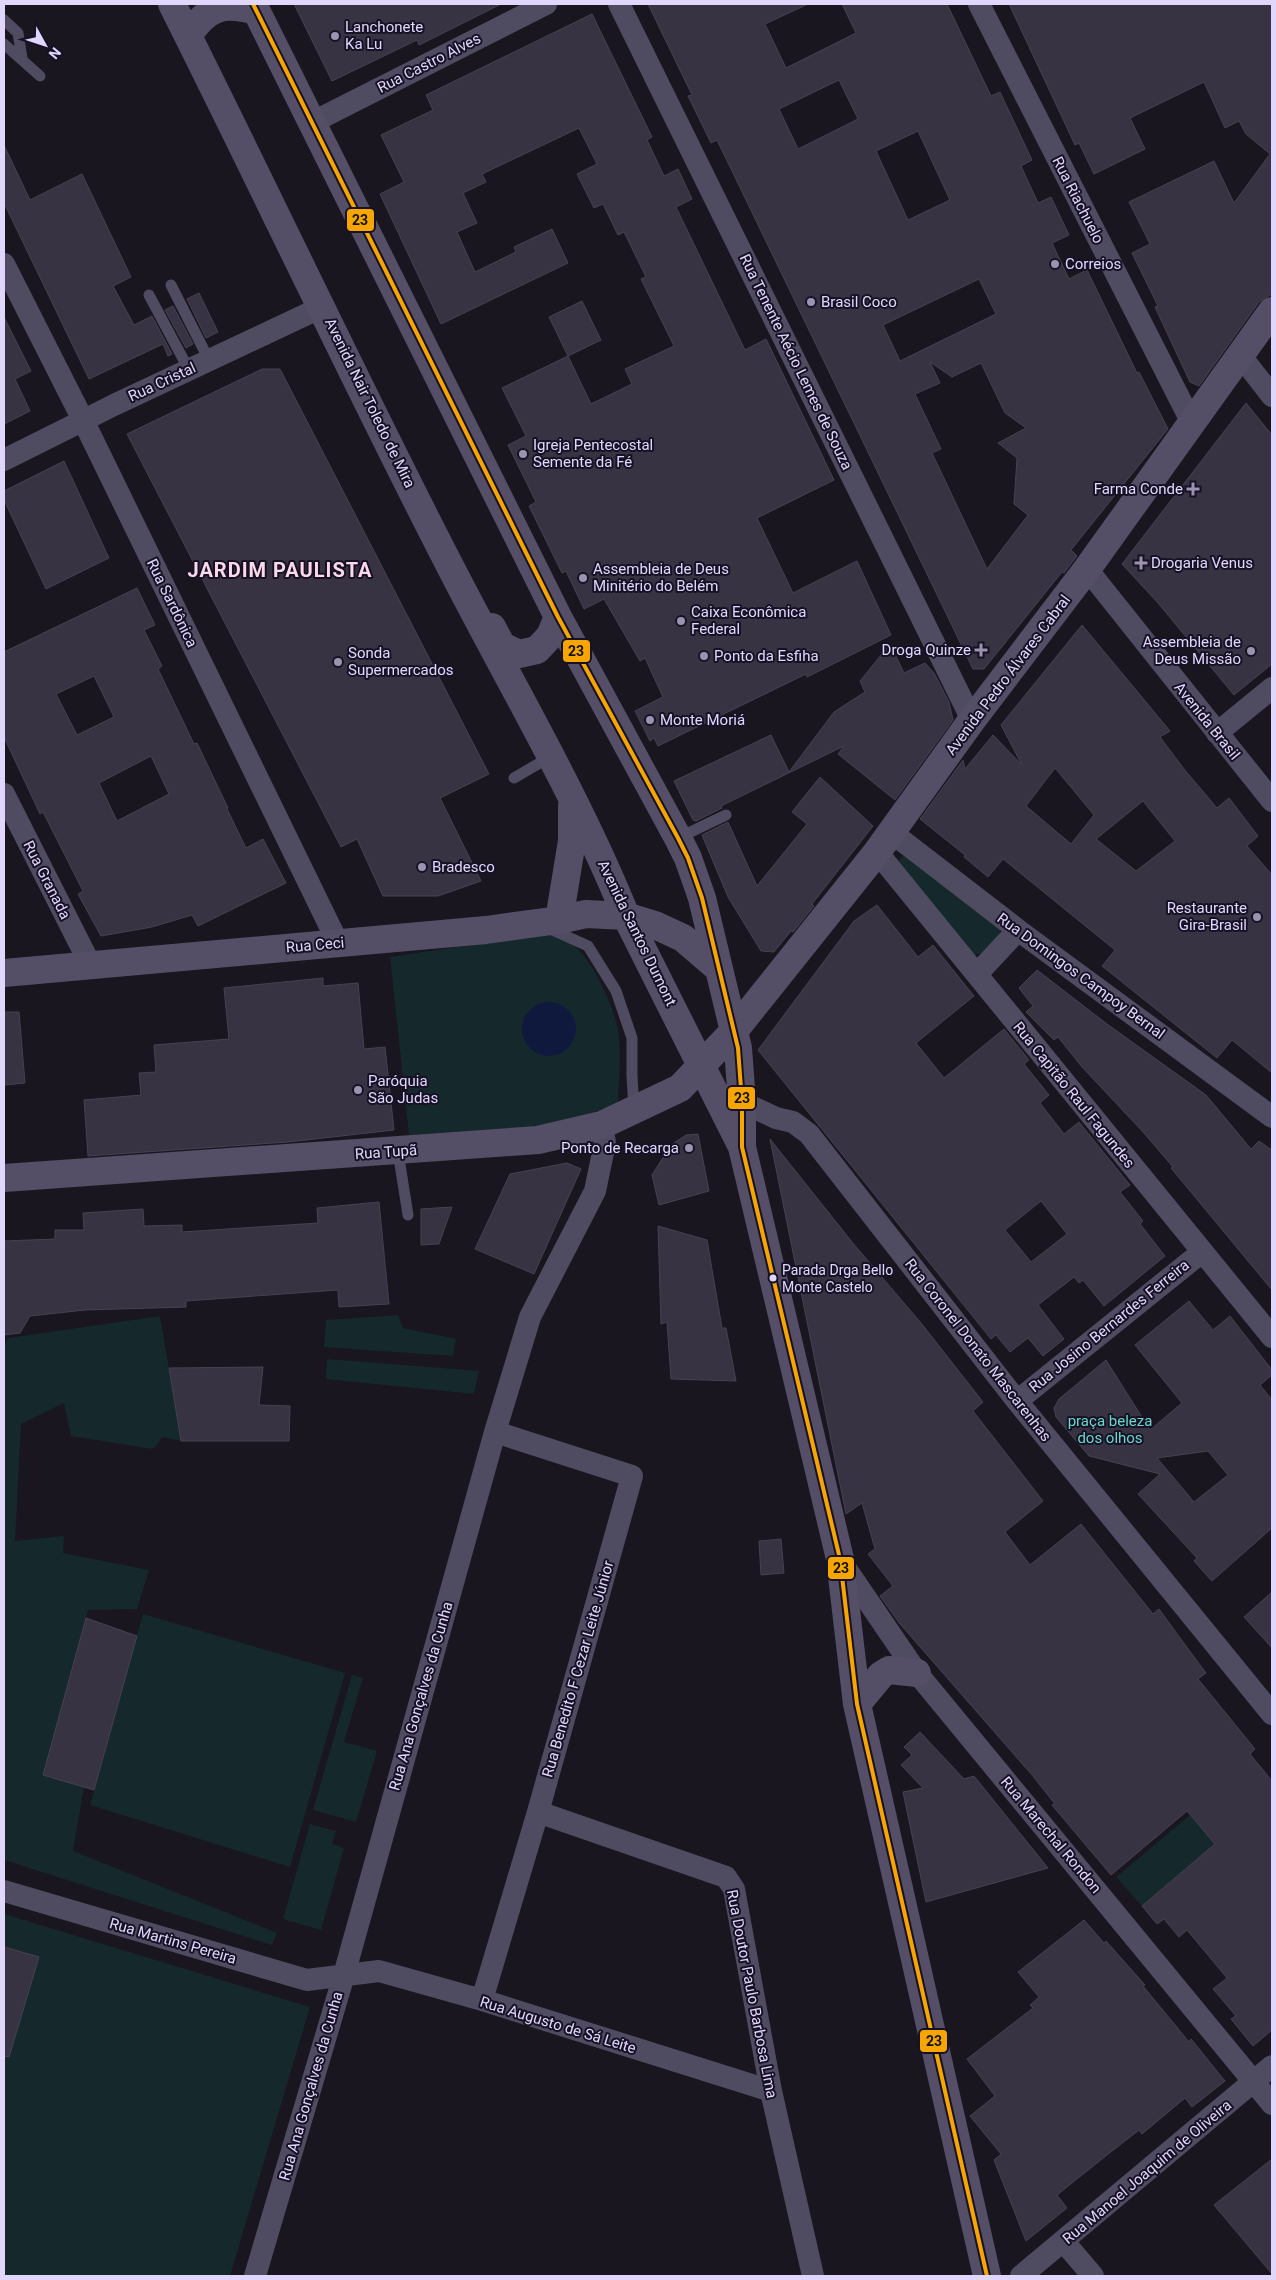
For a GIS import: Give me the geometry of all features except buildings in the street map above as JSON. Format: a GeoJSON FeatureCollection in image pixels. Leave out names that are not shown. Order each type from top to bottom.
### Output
{"type":"FeatureCollection","features":[{"type":"Feature","properties":{"kind":"main road","name":"Avenida Nair Toledo de Mira"},"geometry":{"type":"LineString","coordinates":[[172,4],[450,566],[572,800]]}},
{"type":"Feature","properties":{"kind":"main road"},"geometry":{"type":"LineString","coordinates":[[188,36],[196,23],[217,8],[234,5],[254,7],[313,122],[558,617],[688,858],[702,898],[734,1031],[740,1062],[742,1147],[840,1559],[857,1704],[987,2276]]}},
{"type":"Feature","properties":{"kind":"main road","name":"Avenida Pedro Álvares Cabral"},"geometry":{"type":"LineString","coordinates":[[734,1031],[884,842],[972,720],[1087,569],[1272,311]]}},
{"type":"Feature","properties":{"kind":"main road"},"geometry":{"type":"LineString","coordinates":[[450,566],[476,598],[502,646],[519,654],[537,650],[550,636],[558,617]]}},
{"type":"Feature","properties":{"kind":"main road"},"geometry":{"type":"LineString","coordinates":[[559,920],[572,841],[572,800]]}},
{"type":"Feature","properties":{"kind":"main road","name":"Avenida Santos Dumont"},"geometry":{"type":"LineString","coordinates":[[572,800],[614,886],[626,916],[742,1147]]}},
{"type":"Feature","properties":{"kind":"main road","name":"Rua Ceci"},"geometry":{"type":"LineString","coordinates":[[4,973],[486,930],[559,920],[586,914],[626,916],[655,925],[683,938],[718,968]]}},
{"type":"Feature","properties":{"kind":"main road","name":"Rua Tupã"},"geometry":{"type":"LineString","coordinates":[[4,1178],[398,1152],[538,1140],[602,1125],[680,1088],[734,1031]]}},
{"type":"Feature","properties":{"kind":"main road"},"geometry":{"type":"LineString","coordinates":[[857,1704],[881,1676],[889,1670],[916,1673]]}},
{"type":"Feature","properties":{"kind":"street","name":"Rua Castro Alves"},"geometry":{"type":"LineString","coordinates":[[313,122],[546,4]]}},
{"type":"Feature","properties":{"kind":"street","name":"Rua Tenente Aécio Lemes de Souza"},"geometry":{"type":"LineString","coordinates":[[619,4],[972,720]]}},
{"type":"Feature","properties":{"kind":"street","name":"Rua Riachuelo"},"geometry":{"type":"LineString","coordinates":[[979,4],[1192,424]]}},
{"type":"Feature","properties":{"kind":"street","name":"Rua Sardônica"},"geometry":{"type":"LineString","coordinates":[[4,264],[83,420],[338,944]]}},
{"type":"Feature","properties":{"kind":"street","name":"Rua Cristal"},"geometry":{"type":"LineString","coordinates":[[4,460],[83,420],[322,307]]}},
{"type":"Feature","properties":{"kind":"street"},"geometry":{"type":"LineString","coordinates":[[1240,355],[1272,396]]}},
{"type":"Feature","properties":{"kind":"street","name":"Avenida Brasil"},"geometry":{"type":"LineString","coordinates":[[1087,569],[1272,801]]}},
{"type":"Feature","properties":{"kind":"street"},"geometry":{"type":"LineString","coordinates":[[1217,733],[1272,688]]}},
{"type":"Feature","properties":{"kind":"street","name":"Rua Granada"},"geometry":{"type":"LineString","coordinates":[[4,794],[91,966]]}},
{"type":"Feature","properties":{"kind":"street","name":"Rua Domingos Campoy Bernal"},"geometry":{"type":"LineString","coordinates":[[884,842],[1018,930],[1272,1117]]}},
{"type":"Feature","properties":{"kind":"street","name":"Rua Capitão Raul Fagundes"},"geometry":{"type":"LineString","coordinates":[[884,842],[977,974],[1272,1337]]}},
{"type":"Feature","properties":{"kind":"street"},"geometry":{"type":"LineString","coordinates":[[977,974],[1018,930]]}},
{"type":"Feature","properties":{"kind":"street","name":"Rua Coronel Donato Mascarenhas"},"geometry":{"type":"LineString","coordinates":[[742,1102],[776,1118],[793,1122],[809,1134],[1017,1401],[1272,1714]]}},
{"type":"Feature","properties":{"kind":"street","name":"Rua Ana Gonçalves da Cunha"},"geometry":{"type":"LineString","coordinates":[[255,2276],[344,1976],[495,1432],[530,1317],[595,1191],[605,1143],[602,1125]]}},
{"type":"Feature","properties":{"kind":"street","name":"Rua Josino Bernardes Ferreira"},"geometry":{"type":"LineString","coordinates":[[1017,1401],[1202,1252]]}},
{"type":"Feature","properties":{"kind":"street","name":"Rua Benedito F Cezar Leite Júnior"},"geometry":{"type":"LineString","coordinates":[[482,2000],[538,1812],[632,1476],[495,1432]]}},
{"type":"Feature","properties":{"kind":"street","name":"Rua Marechal Rondon"},"geometry":{"type":"LineString","coordinates":[[840,1559],[916,1673],[1272,2104]]}},
{"type":"Feature","properties":{"kind":"street","name":"Rua Doutor Paulo Barbosa Lima"},"geometry":{"type":"LineString","coordinates":[[538,1812],[726,1877],[734,1889],[771,2091],[813,2276]]}},
{"type":"Feature","properties":{"kind":"street","name":"Rua Martins Pereira"},"geometry":{"type":"LineString","coordinates":[[4,1891],[307,1980],[344,1976]]}},
{"type":"Feature","properties":{"kind":"street","name":"Rua Augusto de Sá Leite"},"geometry":{"type":"LineString","coordinates":[[344,1976],[379,1971],[482,2000],[771,2091]]}},
{"type":"Feature","properties":{"kind":"street","name":"Rua Manoel Joaquim de Oliveira"},"geometry":{"type":"LineString","coordinates":[[1021,2276],[1064,2242],[1272,2066]]}},
{"type":"Feature","properties":{"kind":"street"},"geometry":{"type":"LineString","coordinates":[[1064,2242],[1093,2276]]}},
{"type":"Feature","properties":{"kind":"lane"},"geometry":{"type":"LineString","coordinates":[[4,20],[18,33],[22,58]]}},
{"type":"Feature","properties":{"kind":"lane"},"geometry":{"type":"LineString","coordinates":[[4,44],[40,76]]}},
{"type":"Feature","properties":{"kind":"lane"},"geometry":{"type":"LineString","coordinates":[[171,285],[209,360]]}},
{"type":"Feature","properties":{"kind":"lane"},"geometry":{"type":"LineString","coordinates":[[149,295],[189,370]]}},
{"type":"Feature","properties":{"kind":"lane"},"geometry":{"type":"LineString","coordinates":[[514,778],[550,758]]}},
{"type":"Feature","properties":{"kind":"lane"},"geometry":{"type":"LineString","coordinates":[[678,838],[726,816]]}},
{"type":"Feature","properties":{"kind":"lane"},"geometry":{"type":"LineString","coordinates":[[486,930],[545,927],[588,946],[616,991],[632,1038],[634,1109]]}},
{"type":"Feature","properties":{"kind":"lane"},"geometry":{"type":"LineString","coordinates":[[398,1152],[408,1214]]}},
{"type":"Feature","properties":{"kind":"green space"},"geometry":{"type":"Polygon","coordinates":[[[905,854],[999,927],[1001,936],[988,951],[975,955],[969,954],[896,863],[905,854]]]}},
{"type":"Feature","properties":{"kind":"green space"},"geometry":{"type":"Polygon","coordinates":[[[549,933],[565,939],[576,947],[594,970],[608,998],[619,1037],[618,1103],[582,1117],[540,1126],[410,1144],[390,957],[549,933]]]}},
{"type":"Feature","properties":{"kind":"green space"},"geometry":{"type":"Polygon","coordinates":[[[398,1315],[403,1328],[456,1339],[453,1356],[324,1347],[326,1320],[398,1315]]]}},
{"type":"Feature","properties":{"kind":"green space"},"geometry":{"type":"Polygon","coordinates":[[[160,1316],[181,1441],[163,1437],[153,1449],[71,1436],[64,1403],[21,1424],[15,1541],[64,1536],[63,1553],[149,1570],[137,1609],[88,1610],[43,1775],[84,1787],[73,1851],[277,1933],[272,1945],[4,1860],[4,1347],[8,1338],[160,1316]]]}},
{"type":"Feature","properties":{"kind":"green space"},"geometry":{"type":"Polygon","coordinates":[[[327,1359],[479,1371],[474,1394],[326,1379],[327,1359]]]}},
{"type":"Feature","properties":{"kind":"green space"},"geometry":{"type":"Polygon","coordinates":[[[143,1614],[345,1673],[290,1867],[90,1805],[143,1614]]]}},
{"type":"Feature","properties":{"kind":"green space"},"geometry":{"type":"Polygon","coordinates":[[[352,1675],[363,1678],[344,1742],[377,1751],[356,1822],[313,1810],[352,1675]]]}},
{"type":"Feature","properties":{"kind":"green space"},"geometry":{"type":"Polygon","coordinates":[[[1190,1815],[1215,1844],[1142,1906],[1116,1877],[1190,1815]]]}},
{"type":"Feature","properties":{"kind":"green space"},"geometry":{"type":"Polygon","coordinates":[[[310,1824],[336,1831],[332,1844],[344,1848],[321,1930],[283,1919],[310,1824]]]}},
{"type":"Feature","properties":{"kind":"green space"},"geometry":{"type":"Polygon","coordinates":[[[4,1914],[310,2007],[230,2276],[4,2276],[4,1914]]]}},
{"type":"Feature","properties":{"kind":"water"},"geometry":{"type":"Polygon","coordinates":[[[549,1002],[568,1010],[576,1029],[568,1048],[549,1056],[530,1048],[522,1029],[530,1010],[549,1002]]]}},
{"type":"Feature","properties":{"kind":"transit line","name":"23"},"geometry":{"type":"LineString","coordinates":[[253,4],[558,617],[678,838],[688,858],[702,898],[738,1048],[742,1102],[742,1147],[840,1559],[857,1704],[987,2276]]}},
{"type":"Feature","properties":{"kind":"place","name":"Lanchonete Ka Lu"},"geometry":{"type":"Point","coordinates":[335,36]}},
{"type":"Feature","properties":{"kind":"place","name":"Correios"},"geometry":{"type":"Point","coordinates":[1055,264]}},
{"type":"Feature","properties":{"kind":"place","name":"Brasil Coco"},"geometry":{"type":"Point","coordinates":[811,302]}},
{"type":"Feature","properties":{"kind":"place","name":"Igreja Pentecostal Semente da Fé"},"geometry":{"type":"Point","coordinates":[523,454]}},
{"type":"Feature","properties":{"kind":"place","name":"Farma Conde"},"geometry":{"type":"Point","coordinates":[1193,489]}},
{"type":"Feature","properties":{"kind":"place","name":"Drogaria Venus"},"geometry":{"type":"Point","coordinates":[1141,563]}},
{"type":"Feature","properties":{"kind":"place","name":"Assembleia de Deus Minitério do Belém"},"geometry":{"type":"Point","coordinates":[583,578]}},
{"type":"Feature","properties":{"kind":"place","name":"Caixa Econômica Federal"},"geometry":{"type":"Point","coordinates":[681,621]}},
{"type":"Feature","properties":{"kind":"place","name":"Droga Quinze"},"geometry":{"type":"Point","coordinates":[981,650]}},
{"type":"Feature","properties":{"kind":"place","name":"Assembleia de Deus Missão"},"geometry":{"type":"Point","coordinates":[1251,651]}},
{"type":"Feature","properties":{"kind":"place","name":"Ponto da Esfiha"},"geometry":{"type":"Point","coordinates":[704,656]}},
{"type":"Feature","properties":{"kind":"place","name":"Sonda Supermercados"},"geometry":{"type":"Point","coordinates":[338,662]}},
{"type":"Feature","properties":{"kind":"place","name":"Monte Moriá"},"geometry":{"type":"Point","coordinates":[650,720]}},
{"type":"Feature","properties":{"kind":"place","name":"Bradesco"},"geometry":{"type":"Point","coordinates":[422,867]}},
{"type":"Feature","properties":{"kind":"place","name":"Restaurante Gira-Brasil"},"geometry":{"type":"Point","coordinates":[1257,917]}},
{"type":"Feature","properties":{"kind":"place","name":"Paróquia São Judas"},"geometry":{"type":"Point","coordinates":[358,1090]}},
{"type":"Feature","properties":{"kind":"place","name":"Ponto de Recarga"},"geometry":{"type":"Point","coordinates":[689,1148]}},
{"type":"Feature","properties":{"kind":"place","name":"Parada Drga Bello Monte Castelo"},"geometry":{"type":"Point","coordinates":[773,1278]}},
{"type":"Feature","properties":{"kind":"district","name":"JARDIM PAULISTA"},"geometry":{"type":"Point","coordinates":[280,570]}},
{"type":"Feature","properties":{"kind":"park label","name":"praça beleza dos olhos"},"geometry":{"type":"Point","coordinates":[1110,1430]}}]}
